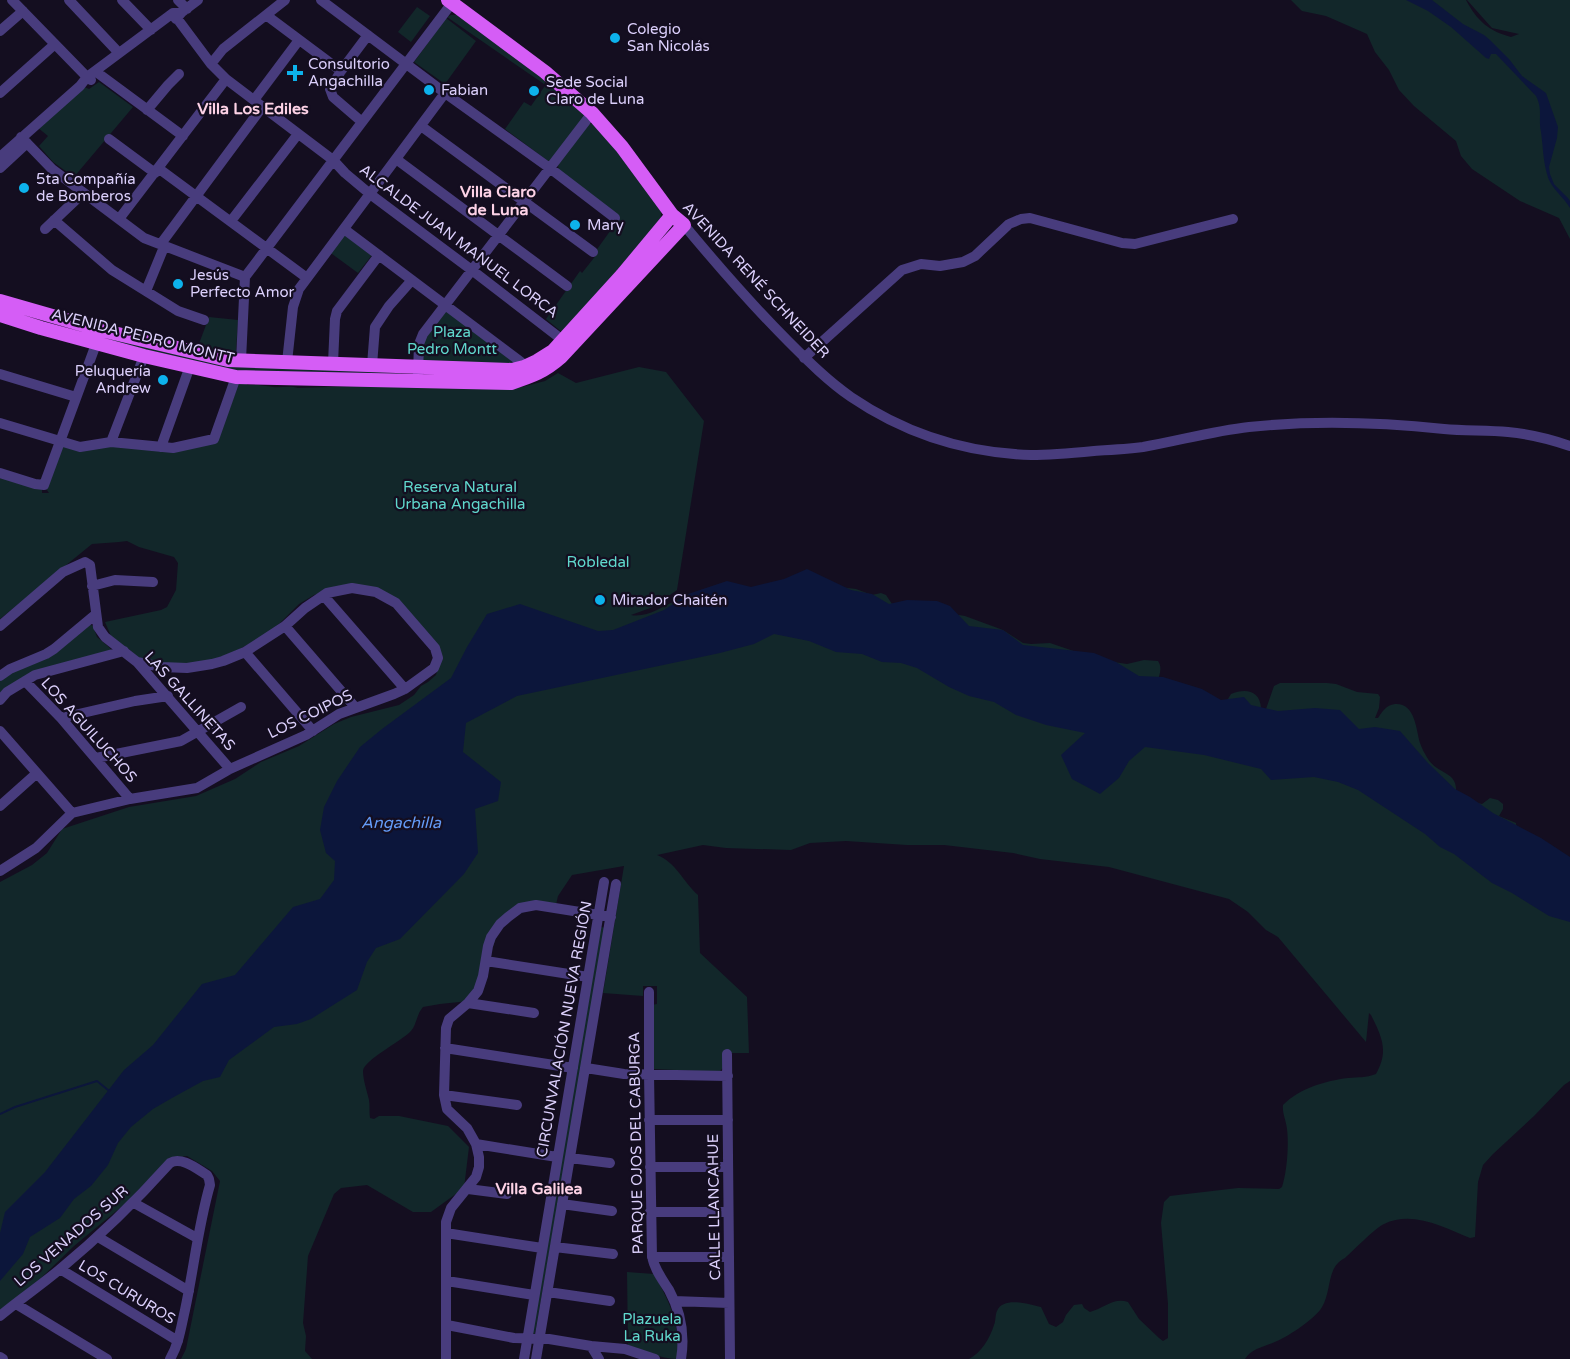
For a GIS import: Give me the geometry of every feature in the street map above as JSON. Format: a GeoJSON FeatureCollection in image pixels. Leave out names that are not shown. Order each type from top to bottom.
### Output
{"type":"FeatureCollection","features":[{"type":"Feature","properties":{"kind":"main road","name":"AVENIDA RENÉ SCHNEIDER"},"geometry":{"type":"LineString","coordinates":[[450,2],[545,72],[592,113],[622,147],[672,215],[684,225]]}},
{"type":"Feature","properties":{"kind":"main road","name":"AVENIDA PEDRO MONTT"},"geometry":{"type":"LineString","coordinates":[[0,301],[144,356],[236,377],[511,383],[549,367],[672,215]]}},
{"type":"Feature","properties":{"kind":"main road","name":"AVENIDA PEDRO MONTT"},"geometry":{"type":"LineString","coordinates":[[0,315],[41,328],[228,360],[512,370],[547,356],[566,344],[684,225]]}},
{"type":"Feature","properties":{"kind":"street"},"geometry":{"type":"LineString","coordinates":[[12,0],[91,78],[147,110],[183,136]]}},
{"type":"Feature","properties":{"kind":"street"},"geometry":{"type":"LineString","coordinates":[[69,0],[119,53]]}},
{"type":"Feature","properties":{"kind":"street"},"geometry":{"type":"LineString","coordinates":[[122,0],[151,30]]}},
{"type":"Feature","properties":{"kind":"street","name":"ALCALDE JUAN MANUEL LORCA"},"geometry":{"type":"LineString","coordinates":[[178,0],[180,13],[211,64],[226,79],[333,160],[370,194],[566,344]]}},
{"type":"Feature","properties":{"kind":"street"},"geometry":{"type":"LineString","coordinates":[[91,78],[198,0]]}},
{"type":"Feature","properties":{"kind":"street"},"geometry":{"type":"LineString","coordinates":[[211,64],[223,49],[285,0]]}},
{"type":"Feature","properties":{"kind":"street"},"geometry":{"type":"LineString","coordinates":[[321,0],[551,169],[615,219]]}},
{"type":"Feature","properties":{"kind":"street"},"geometry":{"type":"LineString","coordinates":[[241,360],[245,277],[450,2]]}},
{"type":"Feature","properties":{"kind":"street"},"geometry":{"type":"LineString","coordinates":[[0,31],[22,11]]}},
{"type":"Feature","properties":{"kind":"street"},"geometry":{"type":"LineString","coordinates":[[0,168],[24,140],[119,53],[180,13]]}},
{"type":"Feature","properties":{"kind":"street"},"geometry":{"type":"LineString","coordinates":[[266,15],[341,71]]}},
{"type":"Feature","properties":{"kind":"street"},"geometry":{"type":"LineString","coordinates":[[362,122],[331,94],[331,87],[368,35]]}},
{"type":"Feature","properties":{"kind":"street"},"geometry":{"type":"LineString","coordinates":[[146,291],[162,246],[299,40]]}},
{"type":"Feature","properties":{"kind":"street"},"geometry":{"type":"LineString","coordinates":[[0,93],[55,44]]}},
{"type":"Feature","properties":{"kind":"street"},"geometry":{"type":"LineString","coordinates":[[147,110],[179,74]]}},
{"type":"Feature","properties":{"kind":"street"},"geometry":{"type":"LineString","coordinates":[[119,219],[226,79]]}},
{"type":"Feature","properties":{"kind":"street"},"geometry":{"type":"LineString","coordinates":[[287,362],[293,307],[299,289],[445,93]]}},
{"type":"Feature","properties":{"kind":"street"},"geometry":{"type":"LineString","coordinates":[[418,381],[419,344],[423,334],[592,113]]}},
{"type":"Feature","properties":{"kind":"street"},"geometry":{"type":"LineString","coordinates":[[421,126],[593,252]]}},
{"type":"Feature","properties":{"kind":"street"},"geometry":{"type":"LineString","coordinates":[[231,221],[298,134]]}},
{"type":"Feature","properties":{"kind":"street"},"geometry":{"type":"LineString","coordinates":[[109,139],[195,195],[307,278]]}},
{"type":"Feature","properties":{"kind":"street"},"geometry":{"type":"LineString","coordinates":[[0,157],[24,140]]}},
{"type":"Feature","properties":{"kind":"street"},"geometry":{"type":"LineString","coordinates":[[24,140],[52,169],[144,238],[245,277]]}},
{"type":"Feature","properties":{"kind":"street"},"geometry":{"type":"LineString","coordinates":[[396,159],[567,286]]}},
{"type":"Feature","properties":{"kind":"street"},"geometry":{"type":"LineString","coordinates":[[45,229],[83,193]]}},
{"type":"Feature","properties":{"kind":"street"},"geometry":{"type":"LineString","coordinates":[[804,358],[902,270],[921,264],[940,266],[963,262],[975,256],[1009,224],[1021,219],[1030,218],[1122,243],[1135,244],[1233,219]]}},
{"type":"Feature","properties":{"kind":"street"},"geometry":{"type":"LineString","coordinates":[[54,220],[112,270],[178,311],[204,320]]}},
{"type":"Feature","properties":{"kind":"street","name":"AVENIDA RENÉ SCHNEIDER"},"geometry":{"type":"LineString","coordinates":[[684,225],[730,280],[804,358],[834,384],[866,407],[900,425],[946,442],[994,452],[1052,455],[1142,447],[1237,429],[1342,421],[1449,430],[1508,432],[1570,446]]}},
{"type":"Feature","properties":{"kind":"street"},"geometry":{"type":"LineString","coordinates":[[344,229],[446,304],[524,367]]}},
{"type":"Feature","properties":{"kind":"street"},"geometry":{"type":"LineString","coordinates":[[333,363],[337,311],[379,255]]}},
{"type":"Feature","properties":{"kind":"street"},"geometry":{"type":"LineString","coordinates":[[372,365],[375,327],[389,306],[412,280]]}},
{"type":"Feature","properties":{"kind":"street"},"geometry":{"type":"LineString","coordinates":[[0,473],[44,485],[99,337]]}},
{"type":"Feature","properties":{"kind":"street"},"geometry":{"type":"LineString","coordinates":[[111,442],[144,356]]}},
{"type":"Feature","properties":{"kind":"street"},"geometry":{"type":"LineString","coordinates":[[161,447],[190,366]]}},
{"type":"Feature","properties":{"kind":"street"},"geometry":{"type":"LineString","coordinates":[[0,374],[76,397]]}},
{"type":"Feature","properties":{"kind":"street"},"geometry":{"type":"LineString","coordinates":[[0,423],[80,447],[111,442],[173,448],[213,439],[236,377]]}},
{"type":"Feature","properties":{"kind":"street","name":"LAS GALLINETAS"},"geometry":{"type":"LineString","coordinates":[[0,626],[63,572],[85,562],[90,565],[98,627],[105,637],[137,662],[230,769]]}},
{"type":"Feature","properties":{"kind":"street"},"geometry":{"type":"LineString","coordinates":[[92,586],[115,580],[153,582]]}},
{"type":"Feature","properties":{"kind":"street","name":"LOS COIPOS"},"geometry":{"type":"LineString","coordinates":[[72,813],[130,799],[197,788],[230,769],[313,731],[339,714],[405,689],[434,668],[437,663],[437,653],[396,603],[376,592],[352,588],[327,593],[285,626],[245,652],[212,664],[194,667],[162,667],[137,662]]}},
{"type":"Feature","properties":{"kind":"street"},"geometry":{"type":"LineString","coordinates":[[324,596],[405,689]]}},
{"type":"Feature","properties":{"kind":"street"},"geometry":{"type":"LineString","coordinates":[[1,674],[54,649],[96,614]]}},
{"type":"Feature","properties":{"kind":"street"},"geometry":{"type":"LineString","coordinates":[[285,626],[355,708]]}},
{"type":"Feature","properties":{"kind":"street"},"geometry":{"type":"LineString","coordinates":[[0,700],[7,692],[35,675],[124,651]]}},
{"type":"Feature","properties":{"kind":"street"},"geometry":{"type":"LineString","coordinates":[[245,652],[313,731]]}},
{"type":"Feature","properties":{"kind":"street","name":"LOS AGUILUCHOS"},"geometry":{"type":"LineString","coordinates":[[25,681],[61,718],[130,799]]}},
{"type":"Feature","properties":{"kind":"street"},"geometry":{"type":"LineString","coordinates":[[61,718],[168,696]]}},
{"type":"Feature","properties":{"kind":"street"},"geometry":{"type":"LineString","coordinates":[[96,758],[181,741],[241,707]]}},
{"type":"Feature","properties":{"kind":"street"},"geometry":{"type":"LineString","coordinates":[[0,731],[72,813],[36,848],[0,871]]}},
{"type":"Feature","properties":{"kind":"street"},"geometry":{"type":"LineString","coordinates":[[0,806],[37,772]]}},
{"type":"Feature","properties":{"kind":"street","name":"CIRCUNVALACIÓN NUEVA REGIÓN"},"geometry":{"type":"LineString","coordinates":[[524,1359],[604,882]]}},
{"type":"Feature","properties":{"kind":"street","name":"CIRCUNVALACIÓN NUEVA REGIÓN"},"geometry":{"type":"LineString","coordinates":[[536,1359],[616,884]]}},
{"type":"Feature","properties":{"kind":"street"},"geometry":{"type":"LineString","coordinates":[[447,1359],[446,1233],[448,1214],[476,1177],[479,1167],[476,1144],[467,1128],[447,1109],[444,1095],[446,1028],[449,1019],[478,991],[488,946],[500,924],[520,908],[536,905],[611,918]]}},
{"type":"Feature","properties":{"kind":"street"},"geometry":{"type":"LineString","coordinates":[[486,961],[588,977]]}},
{"type":"Feature","properties":{"kind":"street","name":"PARQUE OJOS DEL CABURGA"},"geometry":{"type":"LineString","coordinates":[[649,992],[652,1257],[659,1276],[674,1301],[681,1322],[683,1344],[681,1359]]}},
{"type":"Feature","properties":{"kind":"street"},"geometry":{"type":"LineString","coordinates":[[468,1003],[534,1013]]}},
{"type":"Feature","properties":{"kind":"street"},"geometry":{"type":"LineString","coordinates":[[445,1048],[573,1068]]}},
{"type":"Feature","properties":{"kind":"street","name":"CALLE LLANCAHUE"},"geometry":{"type":"LineString","coordinates":[[727,1054],[730,1359]]}},
{"type":"Feature","properties":{"kind":"street"},"geometry":{"type":"LineString","coordinates":[[586,1068],[624,1074],[728,1076]]}},
{"type":"Feature","properties":{"kind":"street"},"geometry":{"type":"LineString","coordinates":[[444,1095],[517,1105]]}},
{"type":"Feature","properties":{"kind":"street"},"geometry":{"type":"LineString","coordinates":[[649,1120],[728,1120]]}},
{"type":"Feature","properties":{"kind":"street"},"geometry":{"type":"LineString","coordinates":[[476,1144],[557,1157]]}},
{"type":"Feature","properties":{"kind":"street"},"geometry":{"type":"LineString","coordinates":[[570,1158],[610,1163]]}},
{"type":"Feature","properties":{"kind":"street","name":"LOS VENADOS SUR"},"geometry":{"type":"LineString","coordinates":[[2,1315],[98,1237],[135,1203],[170,1163],[180,1160],[205,1174],[210,1185],[197,1238],[178,1341],[170,1359]]}},
{"type":"Feature","properties":{"kind":"street"},"geometry":{"type":"LineString","coordinates":[[650,1167],[728,1167]]}},
{"type":"Feature","properties":{"kind":"street"},"geometry":{"type":"LineString","coordinates":[[468,1189],[507,1194]]}},
{"type":"Feature","properties":{"kind":"street"},"geometry":{"type":"LineString","coordinates":[[135,1203],[197,1238]]}},
{"type":"Feature","properties":{"kind":"street"},"geometry":{"type":"LineString","coordinates":[[562,1204],[612,1211]]}},
{"type":"Feature","properties":{"kind":"street"},"geometry":{"type":"LineString","coordinates":[[650,1212],[728,1212]]}},
{"type":"Feature","properties":{"kind":"street"},"geometry":{"type":"LineString","coordinates":[[446,1233],[542,1248]]}},
{"type":"Feature","properties":{"kind":"street"},"geometry":{"type":"LineString","coordinates":[[98,1237],[189,1290]]}},
{"type":"Feature","properties":{"kind":"street"},"geometry":{"type":"LineString","coordinates":[[555,1247],[613,1254]]}},
{"type":"Feature","properties":{"kind":"street"},"geometry":{"type":"LineString","coordinates":[[652,1257],[729,1257]]}},
{"type":"Feature","properties":{"kind":"street","name":"LOS CURUROS"},"geometry":{"type":"LineString","coordinates":[[60,1269],[178,1341]]}},
{"type":"Feature","properties":{"kind":"street"},"geometry":{"type":"LineString","coordinates":[[447,1281],[534,1295]]}},
{"type":"Feature","properties":{"kind":"street"},"geometry":{"type":"LineString","coordinates":[[548,1292],[610,1301]]}},
{"type":"Feature","properties":{"kind":"street"},"geometry":{"type":"LineString","coordinates":[[674,1301],[729,1303]]}},
{"type":"Feature","properties":{"kind":"street"},"geometry":{"type":"LineString","coordinates":[[16,1304],[107,1359]]}},
{"type":"Feature","properties":{"kind":"street"},"geometry":{"type":"LineString","coordinates":[[447,1325],[514,1338],[540,1339],[596,1353],[625,1349],[652,1358]]}},
{"type":"Feature","properties":{"kind":"green space"},"geometry":{"type":"Polygon","coordinates":[[[1291,0],[1466,0],[1484,24],[1496,32],[1511,37],[1519,34],[1492,28],[1467,0],[1570,0],[1570,239],[1559,218],[1520,201],[1472,169],[1461,156],[1456,141],[1414,106],[1399,90],[1389,70],[1375,52],[1367,34],[1326,16],[1302,11],[1291,0]]]}},
{"type":"Feature","properties":{"kind":"green space"},"geometry":{"type":"Polygon","coordinates":[[[417,7],[430,16],[411,42],[398,32],[417,7]]]}},
{"type":"Feature","properties":{"kind":"green space"},"geometry":{"type":"Polygon","coordinates":[[[457,15],[548,79],[544,84],[447,17],[457,15]]]}},
{"type":"Feature","properties":{"kind":"green space"},"geometry":{"type":"Polygon","coordinates":[[[446,18],[476,41],[445,84],[414,62],[446,18]]]}},
{"type":"Feature","properties":{"kind":"green space"},"geometry":{"type":"Polygon","coordinates":[[[549,80],[586,111],[585,118],[553,160],[548,161],[505,129],[524,102],[531,106],[549,80]]]}},
{"type":"Feature","properties":{"kind":"green space"},"geometry":{"type":"Polygon","coordinates":[[[99,82],[133,107],[74,177],[53,162],[39,146],[48,136],[37,127],[82,86],[89,89],[99,82]]]}},
{"type":"Feature","properties":{"kind":"green space"},"geometry":{"type":"Polygon","coordinates":[[[588,124],[593,124],[614,146],[661,210],[661,218],[563,333],[546,319],[580,271],[582,273],[597,254],[595,252],[618,220],[559,171],[558,165],[588,124]]]}},
{"type":"Feature","properties":{"kind":"green space"},"geometry":{"type":"Polygon","coordinates":[[[343,232],[372,255],[358,273],[328,251],[343,232]]]}},
{"type":"Feature","properties":{"kind":"green space","name":"Plaza Pedro Montt"},"geometry":{"type":"Polygon","coordinates":[[[447,308],[517,361],[516,366],[425,363],[422,359],[423,341],[447,308]]]}},
{"type":"Feature","properties":{"kind":"green space"},"geometry":{"type":"Polygon","coordinates":[[[209,317],[238,320],[236,351],[233,355],[197,349],[209,317]]]}},
{"type":"Feature","properties":{"kind":"green space"},"geometry":{"type":"Polygon","coordinates":[[[110,338],[216,362],[401,374],[235,373],[109,340],[110,338]]]}},
{"type":"Feature","properties":{"kind":"green space"},"geometry":{"type":"Polygon","coordinates":[[[639,367],[666,372],[704,421],[677,590],[653,607],[631,615],[637,616],[660,609],[676,600],[840,587],[856,589],[872,595],[881,593],[886,595],[892,604],[965,616],[1003,630],[1023,643],[1050,643],[1100,660],[1127,664],[1144,660],[1158,661],[1160,675],[1157,683],[1225,704],[1231,694],[1246,691],[1255,694],[1261,708],[1266,709],[1274,686],[1280,683],[1336,684],[1357,692],[1378,694],[1379,708],[1375,718],[1378,718],[1389,706],[1395,704],[1407,708],[1414,718],[1420,743],[1428,759],[1455,782],[1455,797],[1482,804],[1490,798],[1498,800],[1503,804],[1499,816],[1516,823],[1570,861],[1570,1081],[1483,1165],[1478,1182],[1475,1237],[1470,1238],[1417,1219],[1395,1220],[1384,1224],[1335,1267],[1325,1301],[1314,1316],[1288,1335],[1251,1352],[1245,1359],[969,1359],[981,1349],[987,1340],[1000,1306],[1010,1302],[1041,1307],[1049,1324],[1056,1327],[1063,1322],[1074,1305],[1082,1304],[1090,1312],[1114,1302],[1128,1302],[1139,1319],[1159,1338],[1163,1341],[1168,1338],[1168,1304],[1161,1223],[1164,1202],[1170,1196],[1238,1188],[1279,1189],[1282,1187],[1288,1143],[1283,1105],[1297,1094],[1322,1083],[1376,1074],[1383,1051],[1378,1030],[1371,1015],[1369,1013],[1366,1042],[1278,937],[1266,930],[1248,912],[1229,899],[1109,867],[944,845],[846,841],[810,843],[791,850],[703,845],[657,855],[669,862],[698,895],[700,953],[747,997],[749,1053],[724,1053],[723,1068],[719,1072],[654,1069],[652,1005],[657,1004],[657,986],[643,986],[643,996],[603,993],[624,866],[572,875],[558,896],[555,909],[537,906],[502,922],[481,979],[469,1001],[423,1007],[410,1032],[376,1056],[363,1071],[370,1118],[399,1116],[448,1126],[469,1147],[464,1188],[431,1212],[413,1212],[367,1185],[341,1188],[334,1194],[308,1256],[303,1323],[306,1336],[305,1351],[312,1359],[181,1359],[186,1349],[220,1181],[212,1171],[187,1156],[169,1158],[126,1203],[0,1312],[0,882],[32,865],[47,853],[62,829],[129,807],[196,796],[235,779],[261,762],[299,746],[334,724],[351,717],[399,705],[436,675],[441,660],[396,604],[363,591],[326,591],[299,604],[264,636],[216,659],[187,665],[142,661],[111,636],[105,622],[167,607],[176,590],[178,563],[174,557],[139,547],[127,541],[92,544],[0,619],[0,476],[42,488],[42,493],[49,493],[45,487],[60,447],[107,445],[151,449],[217,441],[240,381],[246,381],[247,385],[298,388],[420,384],[522,387],[545,381],[558,373],[576,383],[639,367]]]}},
{"type":"Feature","properties":{"kind":"green space"},"geometry":{"type":"Polygon","coordinates":[[[89,624],[93,626],[97,637],[110,648],[111,652],[42,671],[0,696],[0,680],[89,624]]]}},
{"type":"Feature","properties":{"kind":"green space"},"geometry":{"type":"Polygon","coordinates":[[[601,927],[606,928],[535,1334],[532,1333],[601,927]]]}},
{"type":"Feature","properties":{"kind":"green space","name":"Plazuela La Ruka"},"geometry":{"type":"Polygon","coordinates":[[[627,1272],[654,1274],[676,1325],[677,1359],[659,1356],[628,1345],[627,1272]]]}},
{"type":"Feature","properties":{"kind":"water"},"geometry":{"type":"Polygon","coordinates":[[[1406,0],[1432,0],[1463,24],[1484,35],[1509,59],[1522,76],[1546,93],[1558,127],[1549,167],[1550,174],[1554,184],[1570,201],[1570,208],[1551,184],[1547,174],[1536,96],[1496,54],[1491,54],[1489,59],[1486,58],[1451,27],[1428,11],[1406,0]]]}},
{"type":"Feature","properties":{"kind":"water","name":"Angachilla"},"geometry":{"type":"Polygon","coordinates":[[[807,569],[851,590],[872,594],[889,604],[907,600],[937,601],[950,606],[969,626],[1003,630],[1023,645],[1094,653],[1116,662],[1139,676],[1163,677],[1202,689],[1221,700],[1244,697],[1251,705],[1278,711],[1315,708],[1340,710],[1359,729],[1375,727],[1400,731],[1455,789],[1570,857],[1570,922],[1549,916],[1492,883],[1454,854],[1440,847],[1425,834],[1358,790],[1338,782],[1314,777],[1271,780],[1261,769],[1204,755],[1145,747],[1129,761],[1119,778],[1100,794],[1072,779],[1061,755],[1085,733],[1046,725],[1016,715],[994,702],[969,696],[949,687],[917,668],[901,663],[882,662],[862,654],[836,652],[809,641],[774,634],[754,644],[720,653],[517,696],[466,723],[463,752],[501,782],[498,801],[475,809],[478,853],[464,874],[400,939],[376,948],[367,962],[357,990],[311,1019],[297,1024],[274,1027],[229,1060],[220,1077],[203,1081],[172,1098],[153,1109],[131,1127],[118,1143],[108,1165],[91,1186],[74,1199],[60,1218],[30,1237],[23,1254],[0,1281],[0,1233],[5,1212],[45,1172],[124,1070],[153,1045],[202,984],[235,975],[293,907],[320,899],[334,880],[335,861],[326,853],[320,830],[324,807],[337,781],[360,747],[451,678],[487,614],[520,604],[598,631],[613,630],[664,610],[688,594],[727,581],[751,587],[784,579],[807,569]]]}},
{"type":"Feature","properties":{"kind":"waterway"},"geometry":{"type":"LineString","coordinates":[[0,1114],[97,1081],[108,1090]]}},
{"type":"Feature","properties":{"kind":"place","name":"Colegio San Nicolás"},"geometry":{"type":"Point","coordinates":[615,38]}},
{"type":"Feature","properties":{"kind":"place","name":"Consultorio Angachilla"},"geometry":{"type":"Point","coordinates":[295,73]}},
{"type":"Feature","properties":{"kind":"place","name":"Fabian"},"geometry":{"type":"Point","coordinates":[429,90]}},
{"type":"Feature","properties":{"kind":"place","name":"Sede Social Claro de Luna"},"geometry":{"type":"Point","coordinates":[534,91]}},
{"type":"Feature","properties":{"kind":"place","name":"5ta Compañía de Bomberos"},"geometry":{"type":"Point","coordinates":[24,188]}},
{"type":"Feature","properties":{"kind":"place","name":"Mary"},"geometry":{"type":"Point","coordinates":[575,225]}},
{"type":"Feature","properties":{"kind":"place","name":"Jesús Perfecto Amor"},"geometry":{"type":"Point","coordinates":[178,284]}},
{"type":"Feature","properties":{"kind":"place","name":"Peluquería Andrew"},"geometry":{"type":"Point","coordinates":[163,380]}},
{"type":"Feature","properties":{"kind":"place","name":"Mirador Chaitén"},"geometry":{"type":"Point","coordinates":[600,600]}},
{"type":"Feature","properties":{"kind":"district","name":"Villa Los Ediles"},"geometry":{"type":"Point","coordinates":[253,109]}},
{"type":"Feature","properties":{"kind":"district","name":"Villa Claro de Luna"},"geometry":{"type":"Point","coordinates":[498,201]}},
{"type":"Feature","properties":{"kind":"district","name":"Villa Galilea"},"geometry":{"type":"Point","coordinates":[539,1189]}},
{"type":"Feature","properties":{"kind":"park label","name":"Reserva Natural Urbana Angachilla"},"geometry":{"type":"Point","coordinates":[460,496]}},
{"type":"Feature","properties":{"kind":"park label","name":"Robledal"},"geometry":{"type":"Point","coordinates":[598,562]}}]}
